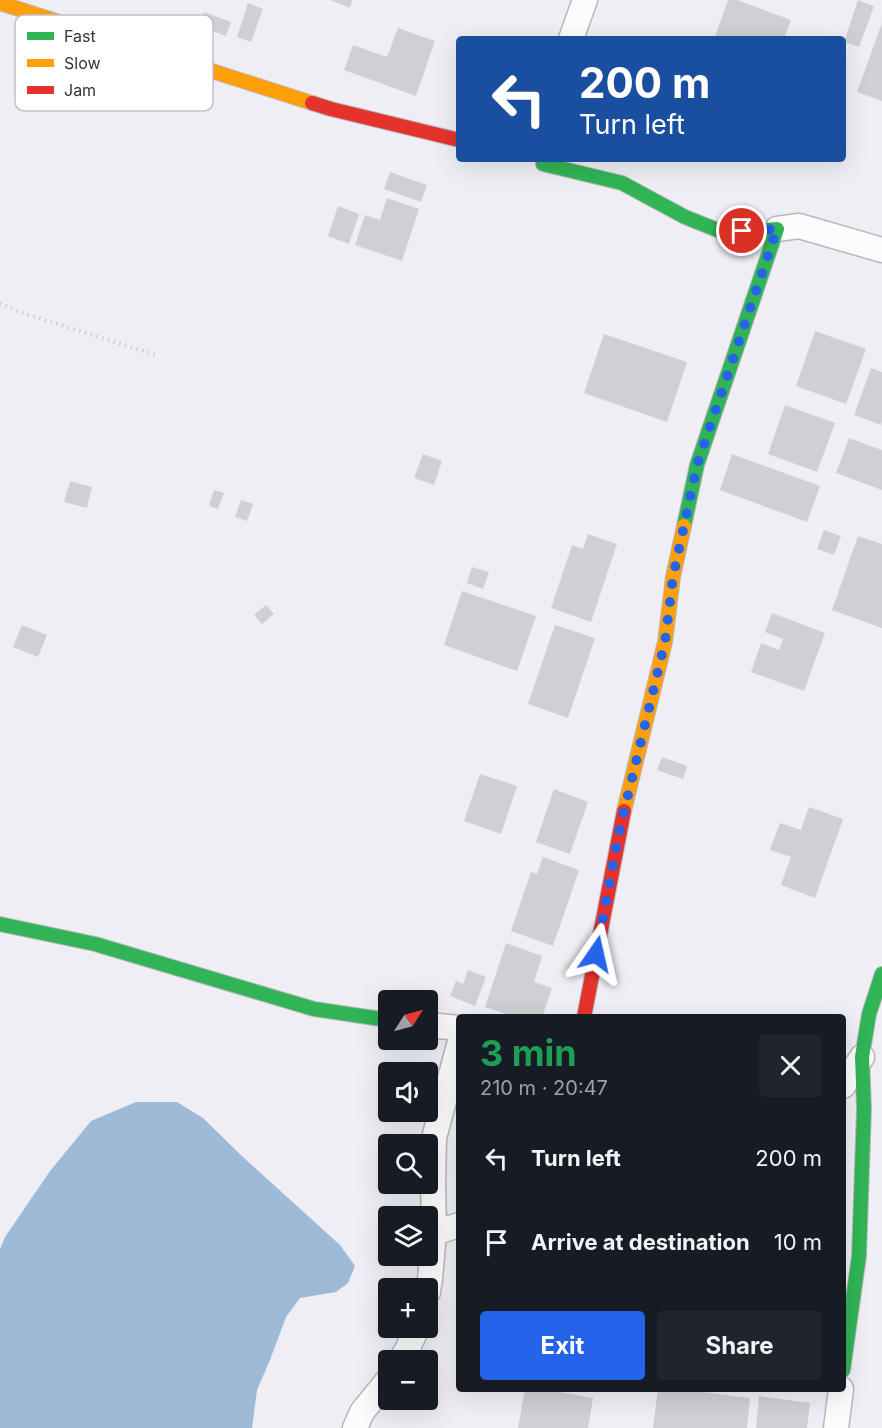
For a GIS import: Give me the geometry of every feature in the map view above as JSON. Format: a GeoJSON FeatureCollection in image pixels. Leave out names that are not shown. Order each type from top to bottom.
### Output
{"type":"FeatureCollection","features":[{"type":"Feature","properties":{"kind":"street"},"geometry":{"type":"LineString","coordinates":[[572,36],[585,0]]}},
{"type":"Feature","properties":{"kind":"street"},"geometry":{"type":"LineString","coordinates":[[0,3],[37,15]]}},
{"type":"Feature","properties":{"kind":"street"},"geometry":{"type":"LineString","coordinates":[[213,71],[331,109],[456,139]]}},
{"type":"Feature","properties":{"kind":"street"},"geometry":{"type":"LineString","coordinates":[[542,162],[622,183],[685,217],[725,233],[799,226],[882,250]]}},
{"type":"Feature","properties":{"kind":"street"},"geometry":{"type":"LineString","coordinates":[[585,1014],[620,828],[665,642],[673,577],[697,465],[777,229]]}},
{"type":"Feature","properties":{"kind":"street"},"geometry":{"type":"LineString","coordinates":[[0,924],[95,944],[314,1009],[378,1019]]}},
{"type":"Feature","properties":{"kind":"street"},"geometry":{"type":"LineString","coordinates":[[846,1326],[851,1253],[862,1171],[864,1109],[862,1057],[869,1014],[882,974]]}},
{"type":"Feature","properties":{"kind":"street"},"geometry":{"type":"LineString","coordinates":[[438,1026],[456,1028]]}},
{"type":"Feature","properties":{"kind":"street"},"geometry":{"type":"LineString","coordinates":[[433,1206],[434,1138],[456,1056]]}},
{"type":"Feature","properties":{"kind":"street"},"geometry":{"type":"LineString","coordinates":[[846,1081],[862,1057]]}},
{"type":"Feature","properties":{"kind":"street"},"geometry":{"type":"LineString","coordinates":[[846,1187],[862,1171]]}},
{"type":"Feature","properties":{"kind":"street"},"geometry":{"type":"LineString","coordinates":[[438,1232],[456,1226]]}},
{"type":"Feature","properties":{"kind":"street"},"geometry":{"type":"LineString","coordinates":[[836,1428],[841,1392]]}},
{"type":"Feature","properties":{"kind":"street"},"geometry":{"type":"LineString","coordinates":[[355,1428],[362,1413],[378,1393]]}},
{"type":"Feature","properties":{"kind":"path"},"geometry":{"type":"LineString","coordinates":[[0,303],[19,312],[159,356]]}},
{"type":"Feature","properties":{"kind":"water"},"geometry":{"type":"Polygon","coordinates":[[[136,1102],[177,1102],[203,1118],[340,1245],[355,1266],[348,1283],[336,1292],[300,1298],[286,1317],[257,1390],[252,1428],[0,1428],[0,1249],[5,1237],[50,1171],[91,1121],[136,1102]]]}},
{"type":"Feature","properties":{"kind":"building"},"geometry":{"type":"Polygon","coordinates":[[[330,0],[352,0],[350,8],[330,0]]]}},
{"type":"Feature","properties":{"kind":"building"},"geometry":{"type":"Polygon","coordinates":[[[728,0],[737,0],[791,20],[785,36],[715,36],[728,0]]]}},
{"type":"Feature","properties":{"kind":"building"},"geometry":{"type":"Polygon","coordinates":[[[858,0],[874,6],[859,47],[846,43],[846,36],[858,0]]]}},
{"type":"Feature","properties":{"kind":"building"},"geometry":{"type":"Polygon","coordinates":[[[248,3],[263,9],[251,42],[237,37],[248,3]]]}},
{"type":"Feature","properties":{"kind":"building"},"geometry":{"type":"Polygon","coordinates":[[[213,15],[231,22],[226,36],[213,31],[213,15]]]}},
{"type":"Feature","properties":{"kind":"building"},"geometry":{"type":"Polygon","coordinates":[[[882,23],[882,101],[857,92],[882,23]]]}},
{"type":"Feature","properties":{"kind":"building"},"geometry":{"type":"Polygon","coordinates":[[[398,28],[435,41],[416,96],[344,70],[353,45],[387,57],[398,28]]]}},
{"type":"Feature","properties":{"kind":"building"},"geometry":{"type":"Polygon","coordinates":[[[390,172],[427,185],[421,202],[384,189],[390,172]]]}},
{"type":"Feature","properties":{"kind":"building"},"geometry":{"type":"Polygon","coordinates":[[[387,198],[419,209],[402,261],[355,245],[365,215],[380,220],[387,198]]]}},
{"type":"Feature","properties":{"kind":"building"},"geometry":{"type":"Polygon","coordinates":[[[338,206],[359,214],[349,244],[328,236],[338,206]]]}},
{"type":"Feature","properties":{"kind":"building"},"geometry":{"type":"Polygon","coordinates":[[[815,331],[866,349],[846,404],[796,386],[815,331]]]}},
{"type":"Feature","properties":{"kind":"building"},"geometry":{"type":"Polygon","coordinates":[[[604,334],[687,362],[667,422],[584,393],[604,334]]]}},
{"type":"Feature","properties":{"kind":"building"},"geometry":{"type":"Polygon","coordinates":[[[871,368],[882,372],[881,425],[854,415],[871,368]]]}},
{"type":"Feature","properties":{"kind":"building"},"geometry":{"type":"Polygon","coordinates":[[[785,405],[835,423],[817,472],[768,454],[785,405]]]}},
{"type":"Feature","properties":{"kind":"building"},"geometry":{"type":"Polygon","coordinates":[[[849,438],[882,450],[882,490],[836,473],[849,438]]]}},
{"type":"Feature","properties":{"kind":"building"},"geometry":{"type":"Polygon","coordinates":[[[423,454],[442,461],[434,485],[414,478],[423,454]]]}},
{"type":"Feature","properties":{"kind":"building"},"geometry":{"type":"Polygon","coordinates":[[[732,454],[820,486],[807,522],[720,490],[732,454]]]}},
{"type":"Feature","properties":{"kind":"building"},"geometry":{"type":"Polygon","coordinates":[[[70,481],[92,487],[87,508],[64,502],[70,481]]]}},
{"type":"Feature","properties":{"kind":"building"},"geometry":{"type":"Polygon","coordinates":[[[214,490],[224,493],[218,509],[209,506],[214,490]]]}},
{"type":"Feature","properties":{"kind":"building"},"geometry":{"type":"Polygon","coordinates":[[[241,500],[253,504],[247,521],[235,517],[241,500]]]}},
{"type":"Feature","properties":{"kind":"building"},"geometry":{"type":"Polygon","coordinates":[[[824,530],[841,536],[834,555],[817,549],[824,530]]]}},
{"type":"Feature","properties":{"kind":"building"},"geometry":{"type":"Polygon","coordinates":[[[588,534],[617,544],[591,622],[551,608],[572,545],[583,549],[588,534]]]}},
{"type":"Feature","properties":{"kind":"building"},"geometry":{"type":"Polygon","coordinates":[[[858,536],[882,544],[882,628],[832,610],[858,536]]]}},
{"type":"Feature","properties":{"kind":"building"},"geometry":{"type":"Polygon","coordinates":[[[472,567],[489,572],[483,589],[467,583],[472,567]]]}},
{"type":"Feature","properties":{"kind":"building"},"geometry":{"type":"Polygon","coordinates":[[[462,591],[536,616],[517,671],[444,645],[462,591]]]}},
{"type":"Feature","properties":{"kind":"building"},"geometry":{"type":"Polygon","coordinates":[[[266,605],[274,614],[262,624],[254,615],[266,605]]]}},
{"type":"Feature","properties":{"kind":"building"},"geometry":{"type":"Polygon","coordinates":[[[772,613],[825,633],[804,691],[751,672],[761,643],[779,650],[783,639],[765,632],[772,613]]]}},
{"type":"Feature","properties":{"kind":"building"},"geometry":{"type":"Polygon","coordinates":[[[22,625],[47,635],[38,657],[13,647],[22,625]]]}},
{"type":"Feature","properties":{"kind":"building"},"geometry":{"type":"Polygon","coordinates":[[[555,625],[595,638],[568,718],[528,704],[555,625]]]}},
{"type":"Feature","properties":{"kind":"building"},"geometry":{"type":"Polygon","coordinates":[[[662,757],[687,766],[683,779],[657,770],[662,757]]]}},
{"type":"Feature","properties":{"kind":"building"},"geometry":{"type":"Polygon","coordinates":[[[480,774],[517,786],[501,834],[464,821],[480,774]]]}},
{"type":"Feature","properties":{"kind":"building"},"geometry":{"type":"Polygon","coordinates":[[[554,789],[588,802],[570,854],[536,842],[554,789]]]}},
{"type":"Feature","properties":{"kind":"building"},"geometry":{"type":"Polygon","coordinates":[[[809,807],[843,819],[815,898],[781,885],[791,857],[770,850],[780,823],[801,830],[809,807]]]}},
{"type":"Feature","properties":{"kind":"building"},"geometry":{"type":"Polygon","coordinates":[[[543,857],[579,870],[553,946],[511,931],[531,872],[537,874],[543,857]]]}},
{"type":"Feature","properties":{"kind":"building"},"geometry":{"type":"Polygon","coordinates":[[[506,943],[542,956],[534,982],[552,988],[543,1014],[506,1014],[485,1007],[506,943]]]}},
{"type":"Feature","properties":{"kind":"building"},"geometry":{"type":"Polygon","coordinates":[[[468,970],[486,977],[475,1006],[450,996],[456,981],[463,984],[468,970]]]}},
{"type":"Feature","properties":{"kind":"building"},"geometry":{"type":"Polygon","coordinates":[[[524,1392],[560,1392],[593,1398],[588,1428],[518,1428],[524,1392]]]}},
{"type":"Feature","properties":{"kind":"building"},"geometry":{"type":"Polygon","coordinates":[[[658,1392],[703,1392],[750,1398],[747,1428],[653,1428],[658,1392]]]}},
{"type":"Feature","properties":{"kind":"building"},"geometry":{"type":"Polygon","coordinates":[[[759,1396],[810,1403],[807,1428],[756,1428],[759,1396]]]}},
{"type":"Feature","properties":{"kind":"traffic: fast"},"geometry":{"type":"LineString","coordinates":[[543,162],[543,164],[622,183],[685,217],[725,233],[777,229],[697,465],[684,526]]}},
{"type":"Feature","properties":{"kind":"traffic: fast"},"geometry":{"type":"LineString","coordinates":[[0,924],[95,944],[314,1009],[378,1019]]}},
{"type":"Feature","properties":{"kind":"traffic: fast"},"geometry":{"type":"LineString","coordinates":[[846,1349],[859,1256],[864,1109],[862,1057],[869,1014],[882,974]]}},
{"type":"Feature","properties":{"kind":"traffic: slow"},"geometry":{"type":"LineString","coordinates":[[0,3],[37,15]]}},
{"type":"Feature","properties":{"kind":"traffic: slow"},"geometry":{"type":"LineString","coordinates":[[213,71],[312,103]]}},
{"type":"Feature","properties":{"kind":"traffic: slow"},"geometry":{"type":"LineString","coordinates":[[624,811],[665,642],[673,577],[684,526]]}},
{"type":"Feature","properties":{"kind":"traffic: jam"},"geometry":{"type":"LineString","coordinates":[[312,103],[456,139]]}},
{"type":"Feature","properties":{"kind":"traffic: jam"},"geometry":{"type":"LineString","coordinates":[[585,1014],[624,811]]}},
{"type":"Feature","properties":{"kind":"route"},"geometry":{"type":"LineString","coordinates":[[596,954],[620,828],[665,642],[673,577],[697,465],[777,229],[742,231]]}}]}
